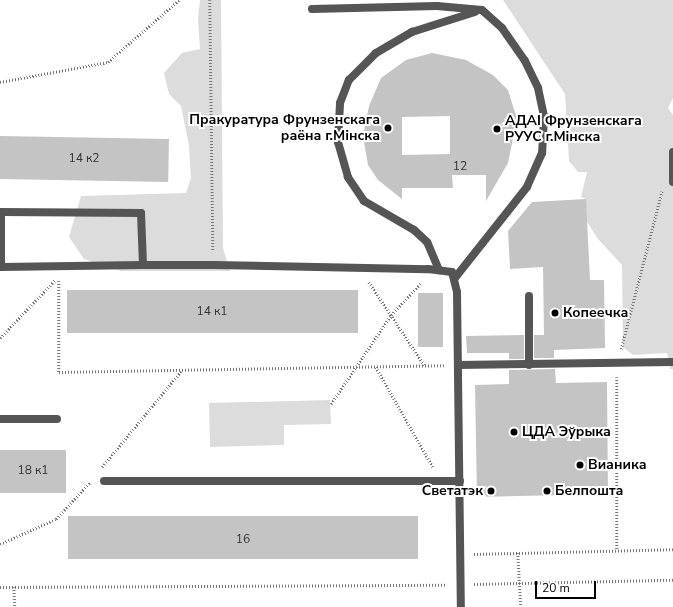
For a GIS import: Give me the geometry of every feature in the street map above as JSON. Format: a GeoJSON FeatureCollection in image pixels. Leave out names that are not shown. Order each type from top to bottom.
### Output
{"type":"FeatureCollection","features":[{"type":"Feature","properties":{"kind":"lane"},"geometry":{"type":"LineString","coordinates":[[312,9],[437,6],[482,10],[502,28],[525,61],[538,88],[544,117],[542,153],[527,187],[454,279]]}},
{"type":"Feature","properties":{"kind":"lane"},"geometry":{"type":"LineString","coordinates":[[439,270],[428,242],[414,230],[364,201],[348,177],[338,142],[340,103],[349,80],[376,53],[412,32],[482,10]]}},
{"type":"Feature","properties":{"kind":"lane"},"geometry":{"type":"LineString","coordinates":[[673,152],[673,182]]}},
{"type":"Feature","properties":{"kind":"lane"},"geometry":{"type":"LineString","coordinates":[[143,266],[141,213],[1,212],[1,267],[143,266],[213,265],[439,270],[452,272],[457,292],[462,584],[461,607]]}},
{"type":"Feature","properties":{"kind":"lane"},"geometry":{"type":"LineString","coordinates":[[529,296],[529,365]]}},
{"type":"Feature","properties":{"kind":"lane"},"geometry":{"type":"LineString","coordinates":[[458,365],[617,364],[673,362]]}},
{"type":"Feature","properties":{"kind":"lane"},"geometry":{"type":"LineString","coordinates":[[0,419],[57,419]]}},
{"type":"Feature","properties":{"kind":"lane"},"geometry":{"type":"LineString","coordinates":[[104,481],[460,481]]}},
{"type":"Feature","properties":{"kind":"path"},"geometry":{"type":"LineString","coordinates":[[0,82],[108,62],[178,0]]}},
{"type":"Feature","properties":{"kind":"path"},"geometry":{"type":"LineString","coordinates":[[210,0],[213,265]]}},
{"type":"Feature","properties":{"kind":"path"},"geometry":{"type":"LineString","coordinates":[[617,550],[617,364],[662,190]]}},
{"type":"Feature","properties":{"kind":"path"},"geometry":{"type":"LineString","coordinates":[[331,404],[391,315],[415,288],[439,270]]}},
{"type":"Feature","properties":{"kind":"path"},"geometry":{"type":"LineString","coordinates":[[0,338],[59,277],[59,372],[458,365]]}},
{"type":"Feature","properties":{"kind":"path"},"geometry":{"type":"LineString","coordinates":[[366,278],[425,366]]}},
{"type":"Feature","properties":{"kind":"path"},"geometry":{"type":"LineString","coordinates":[[376,367],[434,468],[451,481]]}},
{"type":"Feature","properties":{"kind":"path"},"geometry":{"type":"LineString","coordinates":[[96,474],[182,370]]}},
{"type":"Feature","properties":{"kind":"path"},"geometry":{"type":"LineString","coordinates":[[0,544],[56,519],[91,480]]}},
{"type":"Feature","properties":{"kind":"path"},"geometry":{"type":"LineString","coordinates":[[461,555],[673,549]]}},
{"type":"Feature","properties":{"kind":"path"},"geometry":{"type":"LineString","coordinates":[[518,553],[521,607]]}},
{"type":"Feature","properties":{"kind":"path"},"geometry":{"type":"LineString","coordinates":[[0,587],[462,584],[673,580]]}},
{"type":"Feature","properties":{"kind":"path"},"geometry":{"type":"LineString","coordinates":[[14,587],[15,607]]}},
{"type":"Feature","properties":{"kind":"shaded area"},"geometry":{"type":"Polygon","coordinates":[[[200,0],[221,0],[223,248],[230,271],[121,271],[84,259],[69,237],[81,196],[186,193],[191,178],[189,146],[181,106],[169,94],[164,73],[182,53],[200,49],[198,19],[200,0]]]}},
{"type":"Feature","properties":{"kind":"shaded area"},"geometry":{"type":"Polygon","coordinates":[[[503,0],[673,0],[673,98],[668,108],[673,115],[673,369],[670,369],[667,353],[633,355],[623,347],[622,265],[598,239],[582,214],[586,199],[581,197],[587,172],[578,172],[569,161],[565,94],[503,0]]]}},
{"type":"Feature","properties":{"kind":"shaded area"},"geometry":{"type":"Polygon","coordinates":[[[330,400],[331,424],[284,425],[284,445],[210,447],[209,403],[330,400]]]}},
{"type":"Feature","properties":{"kind":"building"},"geometry":{"type":"Polygon","coordinates":[[[432,53],[466,60],[493,75],[508,90],[517,119],[508,163],[486,201],[486,175],[452,175],[453,188],[402,188],[402,199],[378,180],[368,165],[363,136],[369,106],[381,78],[406,60],[432,53]],[[450,116],[402,117],[402,155],[450,154],[450,116]]]}},
{"type":"Feature","properties":{"kind":"building"},"geometry":{"type":"Polygon","coordinates":[[[0,136],[169,139],[168,182],[0,179],[0,136]]]}},
{"type":"Feature","properties":{"kind":"building"},"geometry":{"type":"Polygon","coordinates":[[[586,199],[590,280],[604,280],[605,348],[554,350],[554,358],[534,358],[534,335],[544,335],[543,267],[510,269],[508,231],[532,202],[586,199]]]}},
{"type":"Feature","properties":{"kind":"building"},"geometry":{"type":"Polygon","coordinates":[[[67,290],[358,290],[358,333],[67,333],[67,290]]]}},
{"type":"Feature","properties":{"kind":"building"},"geometry":{"type":"Polygon","coordinates":[[[418,293],[443,293],[443,347],[418,347],[418,293]]]}},
{"type":"Feature","properties":{"kind":"building"},"geometry":{"type":"Polygon","coordinates":[[[524,335],[524,359],[509,359],[509,353],[467,353],[466,336],[524,335]]]}},
{"type":"Feature","properties":{"kind":"building"},"geometry":{"type":"Polygon","coordinates":[[[555,369],[556,383],[607,382],[608,494],[477,497],[475,385],[509,384],[509,370],[555,369]]]}},
{"type":"Feature","properties":{"kind":"building"},"geometry":{"type":"Polygon","coordinates":[[[0,450],[66,450],[66,493],[0,493],[0,450]]]}},
{"type":"Feature","properties":{"kind":"building"},"geometry":{"type":"Polygon","coordinates":[[[68,516],[418,516],[418,559],[68,559],[68,516]]]}},
{"type":"Feature","properties":{"kind":"place","name":"Пракуратура Фрунзенскага раёна г.Мінска"},"geometry":{"type":"Point","coordinates":[388,128]}},
{"type":"Feature","properties":{"kind":"place","name":"АДАІ Фрунзенскага РУУС г.Мінска"},"geometry":{"type":"Point","coordinates":[497,129]}},
{"type":"Feature","properties":{"kind":"place","name":"Копеечка"},"geometry":{"type":"Point","coordinates":[555,313]}},
{"type":"Feature","properties":{"kind":"place","name":"ЦДА Эўрыка"},"geometry":{"type":"Point","coordinates":[514,432]}},
{"type":"Feature","properties":{"kind":"place","name":"Вианика"},"geometry":{"type":"Point","coordinates":[580,465]}},
{"type":"Feature","properties":{"kind":"place","name":"Светатэк"},"geometry":{"type":"Point","coordinates":[491,491]}},
{"type":"Feature","properties":{"kind":"place","name":"Белпошта"},"geometry":{"type":"Point","coordinates":[547,491]}}]}
